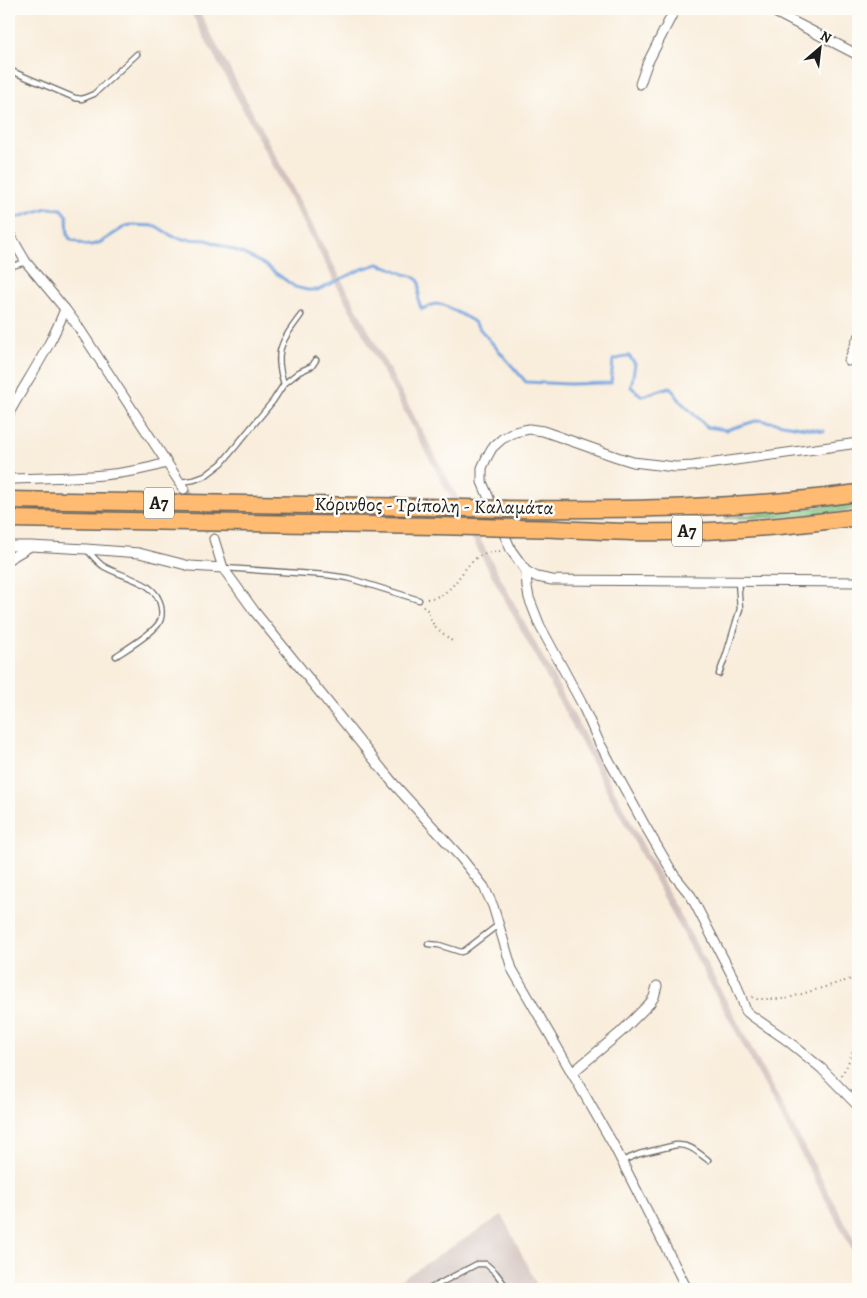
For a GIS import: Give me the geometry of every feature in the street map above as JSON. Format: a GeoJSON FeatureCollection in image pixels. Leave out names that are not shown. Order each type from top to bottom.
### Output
{"type":"FeatureCollection","features":[{"type":"Feature","properties":{"kind":"highway","name":"Κόρινθος - Τρίπολη - Καλαμάτα"},"geometry":{"type":"LineString","coordinates":[[9,500],[505,509],[702,507],[783,502],[858,494]]}},
{"type":"Feature","properties":{"kind":"highway","name":"Κόρινθος - Τρίπολη - Καλαμάτα"},"geometry":{"type":"LineString","coordinates":[[9,519],[435,526],[630,532],[753,528],[858,517]]}},
{"type":"Feature","properties":{"kind":"street"},"geometry":{"type":"LineString","coordinates":[[640,84],[647,64],[675,9]]}},
{"type":"Feature","properties":{"kind":"street"},"geometry":{"type":"LineString","coordinates":[[769,9],[858,55]]}},
{"type":"Feature","properties":{"kind":"street"},"geometry":{"type":"LineString","coordinates":[[9,233],[26,262],[65,309],[106,368],[181,485]]}},
{"type":"Feature","properties":{"kind":"street"},"geometry":{"type":"LineString","coordinates":[[9,413],[48,348],[58,329],[65,309]]}},
{"type":"Feature","properties":{"kind":"street"},"geometry":{"type":"LineString","coordinates":[[849,361],[858,338]]}},
{"type":"Feature","properties":{"kind":"street"},"geometry":{"type":"LineString","coordinates":[[858,443],[702,465],[675,467],[625,460],[543,431],[529,429],[515,432],[502,439],[492,448],[482,468],[482,482],[512,550],[526,571],[529,598],[540,626],[581,702],[599,742],[674,875],[690,896],[738,990],[746,1011],[788,1041],[821,1068],[858,1106]]}},
{"type":"Feature","properties":{"kind":"street"},"geometry":{"type":"LineString","coordinates":[[9,479],[129,473],[166,463]]}},
{"type":"Feature","properties":{"kind":"street"},"geometry":{"type":"LineString","coordinates":[[214,539],[223,568],[255,612],[393,783],[474,872],[493,906],[512,969],[614,1144],[687,1289]]}},
{"type":"Feature","properties":{"kind":"street"},"geometry":{"type":"LineString","coordinates":[[9,546],[139,553],[190,566],[223,568]]}},
{"type":"Feature","properties":{"kind":"street"},"geometry":{"type":"LineString","coordinates":[[9,559],[31,546]]}},
{"type":"Feature","properties":{"kind":"street"},"geometry":{"type":"LineString","coordinates":[[526,571],[537,577],[552,580],[858,582]]}},
{"type":"Feature","properties":{"kind":"street"},"geometry":{"type":"LineString","coordinates":[[572,1073],[621,1032],[650,1003],[657,986]]}},
{"type":"Feature","properties":{"kind":"lane"},"geometry":{"type":"LineString","coordinates":[[9,70],[75,98],[82,99],[94,94],[137,54]]}},
{"type":"Feature","properties":{"kind":"lane"},"geometry":{"type":"LineString","coordinates":[[9,267],[26,262]]}},
{"type":"Feature","properties":{"kind":"lane"},"geometry":{"type":"LineString","coordinates":[[284,384],[278,359],[280,349],[302,315]]}},
{"type":"Feature","properties":{"kind":"lane"},"geometry":{"type":"LineString","coordinates":[[181,485],[205,476],[222,463],[273,401],[284,384],[299,372],[312,366],[316,360]]}},
{"type":"Feature","properties":{"kind":"lane"},"geometry":{"type":"LineString","coordinates":[[86,549],[101,565],[149,587],[161,605],[162,614],[160,622],[145,636],[116,656]]}},
{"type":"Feature","properties":{"kind":"lane"},"geometry":{"type":"LineString","coordinates":[[223,568],[334,576],[355,580],[419,600]]}},
{"type":"Feature","properties":{"kind":"lane"},"geometry":{"type":"LineString","coordinates":[[718,674],[740,610],[738,581]]}},
{"type":"Feature","properties":{"kind":"lane"},"geometry":{"type":"LineString","coordinates":[[428,944],[439,945],[461,952],[498,925]]}},
{"type":"Feature","properties":{"kind":"lane"},"geometry":{"type":"LineString","coordinates":[[622,1161],[639,1154],[682,1145],[692,1148],[708,1160]]}},
{"type":"Feature","properties":{"kind":"lane"},"geometry":{"type":"LineString","coordinates":[[429,1289],[477,1264],[486,1264],[508,1289]]}},
{"type":"Feature","properties":{"kind":"path"},"geometry":{"type":"LineString","coordinates":[[419,600],[433,598],[446,592],[482,555],[512,550]]}},
{"type":"Feature","properties":{"kind":"path"},"geometry":{"type":"LineString","coordinates":[[419,600],[427,610],[434,626],[452,641]]}},
{"type":"Feature","properties":{"kind":"path"},"geometry":{"type":"LineString","coordinates":[[738,990],[757,999],[785,999],[858,977]]}},
{"type":"Feature","properties":{"kind":"path"},"geometry":{"type":"LineString","coordinates":[[836,1083],[846,1068],[858,1039]]}},
{"type":"Feature","properties":{"kind":"shaded area"},"geometry":{"type":"Polygon","coordinates":[[[189,9],[198,9],[858,1247],[858,1261],[189,9]]]}},
{"type":"Feature","properties":{"kind":"shaded area"},"geometry":{"type":"Polygon","coordinates":[[[502,1215],[539,1289],[386,1289],[502,1215]]]}},
{"type":"Feature","properties":{"kind":"green space"},"geometry":{"type":"Polygon","coordinates":[[[858,503],[858,509],[825,513],[725,518],[760,513],[858,503]]]}},
{"type":"Feature","properties":{"kind":"waterway"},"geometry":{"type":"LineString","coordinates":[[9,220],[47,208],[61,209],[67,216],[70,239],[85,245],[101,242],[126,226],[156,226],[172,236],[183,239],[207,240],[244,254],[262,263],[295,287],[307,290],[318,290],[362,269],[378,264],[412,276],[419,281],[419,302],[422,309],[435,304],[444,305],[473,321],[526,382],[611,383],[613,360],[629,356],[635,364],[631,387],[642,396],[670,387],[682,403],[707,427],[726,430],[759,420],[824,431]]}},
{"type":"Feature","properties":{"kind":"tunnel"},"geometry":{"type":"LineString","coordinates":[[184,489],[214,539]]}}]}
